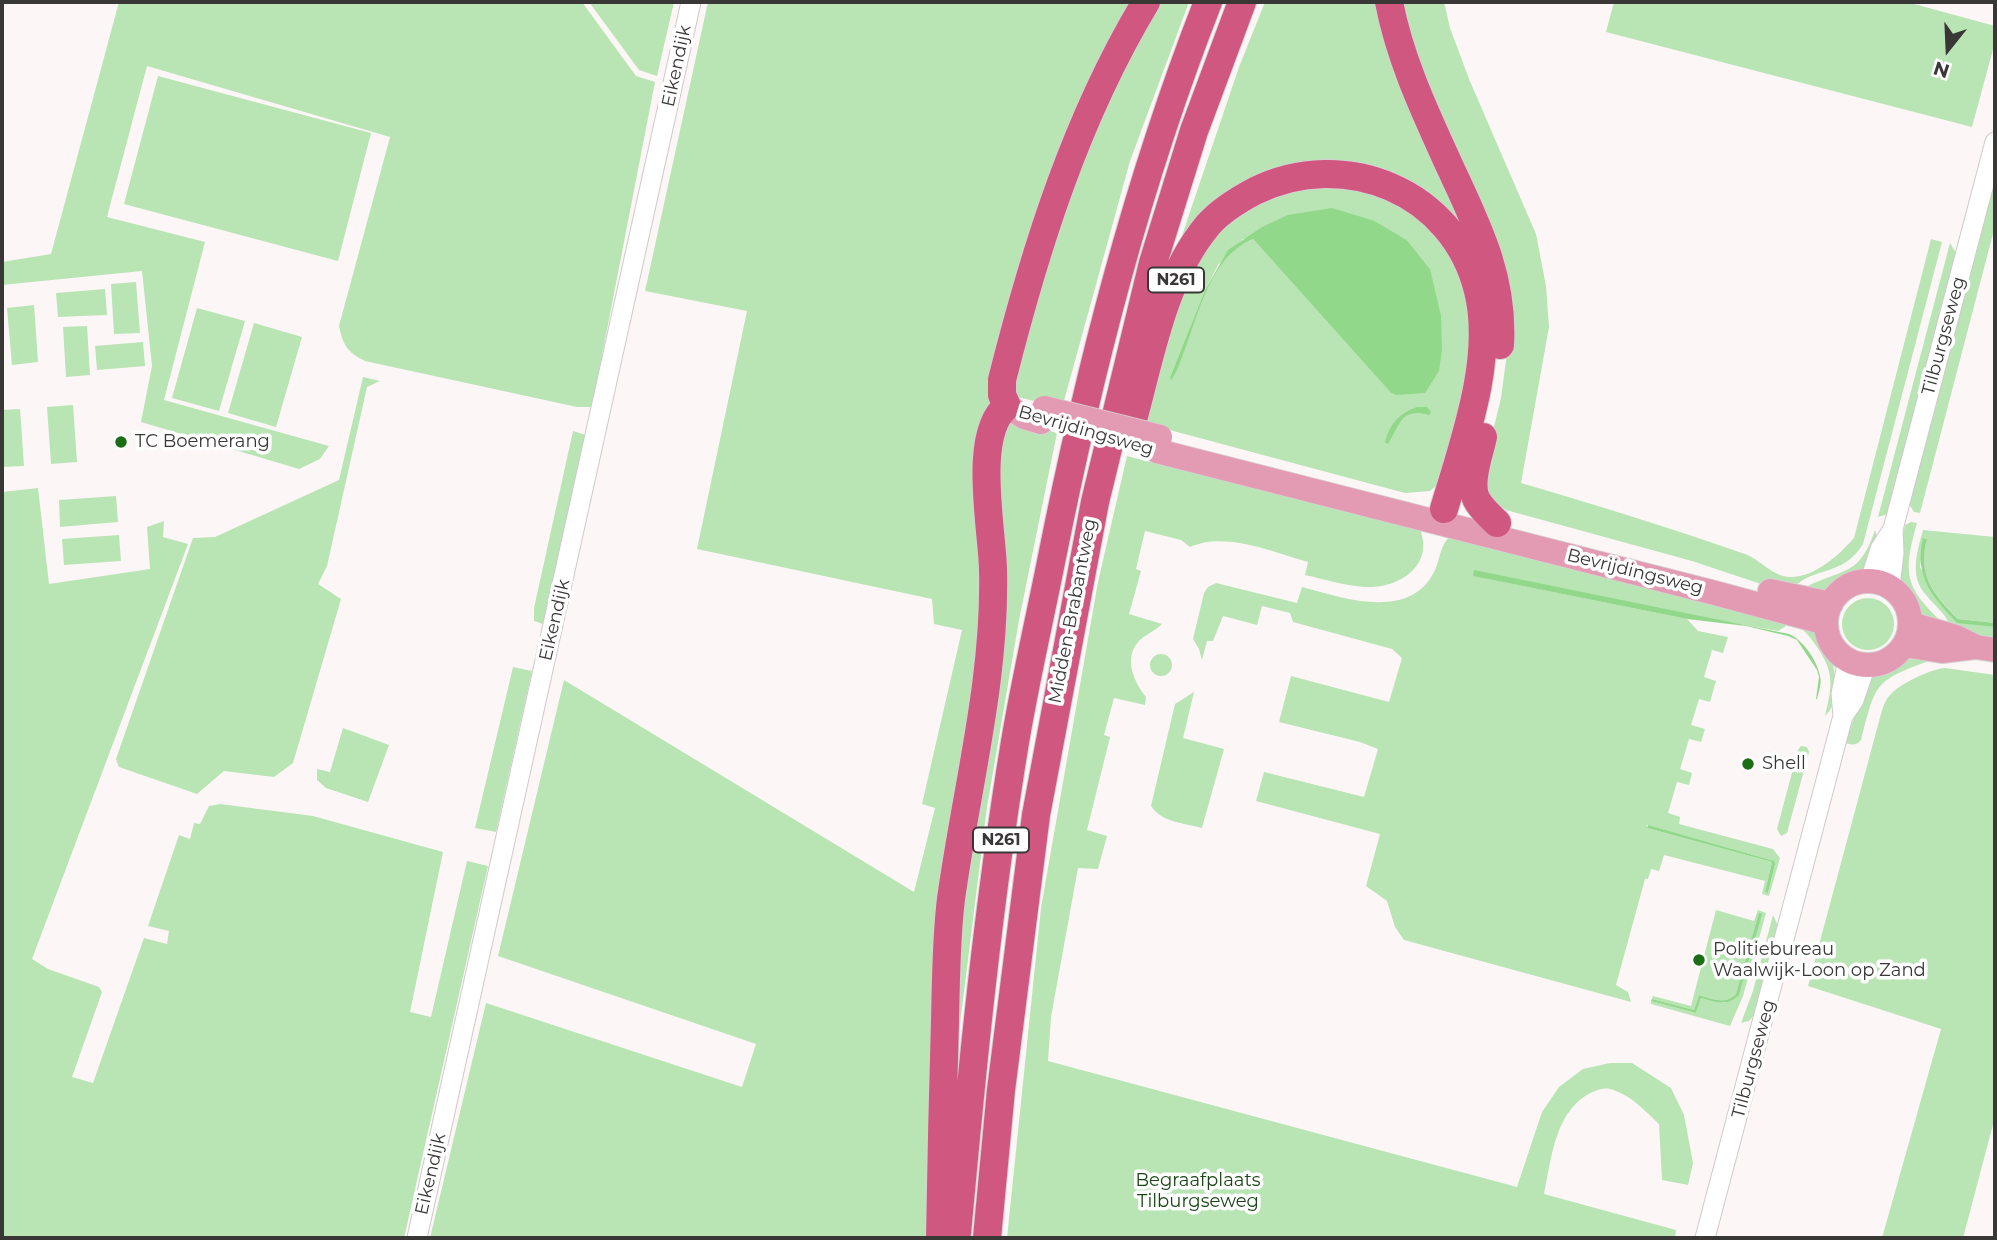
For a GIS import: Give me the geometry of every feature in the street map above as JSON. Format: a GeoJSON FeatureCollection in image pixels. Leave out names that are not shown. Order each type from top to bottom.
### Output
{"type":"FeatureCollection","features":[{"type":"Feature","properties":{"kind":"highway"},"geometry":{"type":"LineString","coordinates":[[1007,406],[1002,395],[1002,380],[1043,233],[1095,97],[1146,2]]}},
{"type":"Feature","properties":{"kind":"highway","name":"Midden-Brabantweg"},"geometry":{"type":"LineString","coordinates":[[957,1238],[971,1085],[1016,741],[1064,498],[1084,405],[1124,249],[1165,119],[1208,2]]}},
{"type":"Feature","properties":{"kind":"highway","name":"Midden-Brabantweg"},"geometry":{"type":"LineString","coordinates":[[987,1238],[1001,1090],[1036,815],[1095,502],[1153,263],[1194,131],[1242,2]]}},
{"type":"Feature","properties":{"kind":"highway"},"geometry":{"type":"LineString","coordinates":[[1389,2],[1402,52],[1421,103],[1485,243],[1500,300],[1498,368],[1474,479],[1476,500],[1497,523]]}},
{"type":"Feature","properties":{"kind":"highway","name":"N261"},"geometry":{"type":"LineString","coordinates":[[1095,502],[1124,454],[1158,328],[1181,268],[1209,225],[1227,207],[1274,182],[1306,173],[1367,178],[1396,188],[1420,203],[1440,220],[1459,245],[1478,291],[1482,324],[1481,362],[1467,432],[1444,509]]}},
{"type":"Feature","properties":{"kind":"highway","name":"N261"},"geometry":{"type":"LineString","coordinates":[[940,1238],[942,1105],[951,902],[993,622],[992,550],[986,497],[991,428],[998,414],[1007,406]]}},
{"type":"Feature","properties":{"kind":"main road","name":"Bevrijdingsweg"},"geometry":{"type":"LineString","coordinates":[[1007,406],[1027,404],[1043,415],[1715,593],[1829,613]]}},
{"type":"Feature","properties":{"kind":"main road","name":"Bevrijdingsweg"},"geometry":{"type":"LineString","coordinates":[[1158,444],[1444,509],[1724,581],[1829,613]]}},
{"type":"Feature","properties":{"kind":"main road"},"geometry":{"type":"LineString","coordinates":[[1858,582],[1880,584],[1905,603],[1908,635],[1888,661],[1857,663],[1832,644],[1829,613],[1847,587],[1858,582]]}},
{"type":"Feature","properties":{"kind":"main road"},"geometry":{"type":"LineString","coordinates":[[1908,635],[1942,651],[1985,648]]}},
{"type":"Feature","properties":{"kind":"street","name":"Eikendijk"},"geometry":{"type":"LineString","coordinates":[[417,1238],[691,2]]}},
{"type":"Feature","properties":{"kind":"street","name":"Tilburgseweg"},"geometry":{"type":"LineString","coordinates":[[1880,584],[1880,549],[1893,529],[1995,142]]}},
{"type":"Feature","properties":{"kind":"street","name":"Tilburgseweg"},"geometry":{"type":"LineString","coordinates":[[1706,1238],[1843,716],[1841,694],[1857,663]]}},
{"type":"Feature","properties":{"kind":"green space"},"geometry":{"type":"Polygon","coordinates":[[[119,2],[582,2],[636,76],[655,82],[592,407],[577,407],[365,361],[350,351],[344,343],[339,326],[390,137],[147,66],[107,217],[205,242],[164,400],[329,446],[320,459],[299,469],[141,422],[152,366],[142,271],[2,285],[2,262],[51,254],[119,2]]]}},
{"type":"Feature","properties":{"kind":"green space"},"geometry":{"type":"Polygon","coordinates":[[[589,2],[674,2],[657,76],[639,70],[589,2]]]}},
{"type":"Feature","properties":{"kind":"green space"},"geometry":{"type":"Polygon","coordinates":[[[708,2],[1141,2],[1025,275],[986,561],[934,1238],[430,1238],[486,1003],[742,1087],[756,1044],[498,956],[564,680],[914,892],[935,808],[922,804],[962,630],[934,624],[932,599],[697,549],[747,311],[645,291],[708,2]]]}},
{"type":"Feature","properties":{"kind":"green space"},"geometry":{"type":"Polygon","coordinates":[[[1154,2],[1189,2],[1130,161],[1062,408],[1014,396],[1010,374],[1063,191],[1154,2]]]}},
{"type":"Feature","properties":{"kind":"green space"},"geometry":{"type":"Polygon","coordinates":[[[1265,2],[1383,2],[1467,214],[1488,329],[1424,199],[1274,174],[1171,268],[1239,67],[1265,2]]]}},
{"type":"Feature","properties":{"kind":"green space"},"geometry":{"type":"Polygon","coordinates":[[[1396,2],[1444,2],[1450,28],[1469,79],[1536,234],[1546,286],[1549,327],[1521,483],[1745,554],[1785,577],[1801,576],[1818,569],[1834,558],[1854,538],[1931,239],[1942,242],[1863,544],[1847,562],[1810,576],[1793,588],[1764,585],[1692,561],[1506,510],[1494,502],[1487,491],[1484,468],[1501,398],[1508,345],[1396,2]]]}},
{"type":"Feature","properties":{"kind":"green space"},"geometry":{"type":"Polygon","coordinates":[[[1614,2],[1907,2],[1995,26],[1995,42],[1972,127],[1606,32],[1614,2]]]}},
{"type":"Feature","properties":{"kind":"green space"},"geometry":{"type":"Polygon","coordinates":[[[158,76],[371,133],[338,261],[124,204],[158,76]]]}},
{"type":"Feature","properties":{"kind":"green space"},"geometry":{"type":"Polygon","coordinates":[[[1995,177],[1995,226],[1920,513],[1914,512],[1909,504],[1995,177]]]}},
{"type":"Feature","properties":{"kind":"green space"},"geometry":{"type":"Polygon","coordinates":[[[1333,179],[1415,209],[1463,271],[1475,337],[1445,478],[1430,491],[1405,493],[1136,421],[1186,270],[1247,201],[1333,179]],[[1375,221],[1243,239],[1218,265],[1205,290],[1170,377],[1171,381],[1208,287],[1227,258],[1253,239],[1390,392],[1430,269],[1407,240],[1375,221]]]}},
{"type":"Feature","properties":{"kind":"green space"},"geometry":{"type":"Polygon","coordinates":[[[1950,243],[1956,253],[1888,514],[1878,517],[1950,243]]]}},
{"type":"Feature","properties":{"kind":"green space"},"geometry":{"type":"Polygon","coordinates":[[[136,282],[140,333],[114,334],[111,284],[136,282]]]}},
{"type":"Feature","properties":{"kind":"green space"},"geometry":{"type":"Polygon","coordinates":[[[105,289],[107,315],[58,317],[56,293],[105,289]]]}},
{"type":"Feature","properties":{"kind":"green space"},"geometry":{"type":"Polygon","coordinates":[[[34,305],[38,362],[12,365],[7,308],[34,305]]]}},
{"type":"Feature","properties":{"kind":"green space"},"geometry":{"type":"Polygon","coordinates":[[[197,308],[245,321],[219,411],[172,398],[197,308]]]}},
{"type":"Feature","properties":{"kind":"green space"},"geometry":{"type":"Polygon","coordinates":[[[254,323],[302,337],[276,427],[228,413],[254,323]]]}},
{"type":"Feature","properties":{"kind":"green space"},"geometry":{"type":"Polygon","coordinates":[[[87,326],[90,375],[66,377],[63,327],[87,326]]]}},
{"type":"Feature","properties":{"kind":"green space"},"geometry":{"type":"Polygon","coordinates":[[[143,342],[145,366],[97,370],[95,346],[143,342]]]}},
{"type":"Feature","properties":{"kind":"green space"},"geometry":{"type":"Polygon","coordinates":[[[363,377],[380,381],[367,387],[327,566],[318,584],[341,599],[293,763],[274,777],[224,771],[197,794],[119,767],[116,759],[193,538],[215,537],[339,480],[363,377]]]}},
{"type":"Feature","properties":{"kind":"green space"},"geometry":{"type":"Polygon","coordinates":[[[73,405],[77,462],[51,464],[47,407],[73,405]]]}},
{"type":"Feature","properties":{"kind":"green space"},"geometry":{"type":"Polygon","coordinates":[[[20,409],[24,466],[2,467],[2,410],[20,409]]]}},
{"type":"Feature","properties":{"kind":"green space"},"geometry":{"type":"Polygon","coordinates":[[[1014,421],[1057,433],[1019,620],[987,807],[949,1112],[949,1019],[1001,428],[1014,421]]]}},
{"type":"Feature","properties":{"kind":"green space"},"geometry":{"type":"Polygon","coordinates":[[[573,431],[586,435],[543,624],[534,621],[534,608],[573,431]]]}},
{"type":"Feature","properties":{"kind":"green space","name":"Begraafplaats Tilburgseweg"},"geometry":{"type":"Polygon","coordinates":[[[1127,456],[1154,463],[1159,461],[1419,527],[1423,552],[1412,572],[1402,579],[1378,587],[1365,587],[1305,575],[1308,562],[1265,549],[1218,541],[1190,547],[1181,540],[1145,531],[1136,569],[1141,571],[1129,614],[1162,624],[1139,641],[1132,655],[1132,670],[1146,697],[1145,705],[1114,698],[1104,735],[1110,737],[1087,830],[1107,836],[1098,869],[1078,868],[1051,1017],[1048,1061],[1517,1187],[1542,1112],[1559,1087],[1583,1069],[1610,1063],[1632,1063],[1671,1088],[1684,1115],[1693,1163],[1688,1185],[1662,1180],[1659,1124],[1631,1099],[1617,1091],[1604,1089],[1585,1096],[1566,1116],[1552,1154],[1544,1194],[1676,1230],[1675,1238],[1007,1238],[1041,908],[1098,582],[1127,456]]]}},
{"type":"Feature","properties":{"kind":"green space"},"geometry":{"type":"Polygon","coordinates":[[[38,488],[49,584],[150,569],[147,527],[164,521],[163,537],[188,544],[32,959],[48,969],[99,987],[102,992],[72,1077],[93,1083],[144,938],[167,944],[169,931],[148,926],[179,835],[190,839],[194,823],[200,824],[209,806],[220,804],[313,816],[443,852],[410,1012],[431,1017],[467,861],[488,866],[404,1238],[2,1238],[2,492],[38,488]]]}},
{"type":"Feature","properties":{"kind":"green space"},"geometry":{"type":"Polygon","coordinates":[[[116,496],[118,522],[60,527],[59,500],[116,496]]]}},
{"type":"Feature","properties":{"kind":"green space"},"geometry":{"type":"Polygon","coordinates":[[[1917,523],[1910,554],[1910,578],[1920,598],[1942,622],[1918,615],[1901,583],[1898,567],[1900,549],[1905,525],[1917,523]]]}},
{"type":"Feature","properties":{"kind":"green space"},"geometry":{"type":"Polygon","coordinates":[[[1875,530],[1878,540],[1869,564],[1860,573],[1817,593],[1804,588],[1856,564],[1875,530]]]}},
{"type":"Feature","properties":{"kind":"green space"},"geometry":{"type":"Polygon","coordinates":[[[1923,530],[1995,537],[1995,623],[1958,619],[1941,601],[1926,574],[1924,552],[1927,539],[1924,538],[1920,567],[1940,603],[1956,622],[1995,627],[1995,640],[1951,627],[1921,588],[1916,564],[1923,530]]]}},
{"type":"Feature","properties":{"kind":"green space"},"geometry":{"type":"Polygon","coordinates":[[[1455,533],[1784,614],[1786,626],[1778,631],[1474,576],[1687,619],[1698,631],[1728,637],[1723,653],[1712,650],[1704,677],[1716,681],[1710,702],[1699,699],[1691,725],[1705,729],[1701,742],[1689,739],[1680,769],[1692,773],[1689,785],[1677,782],[1668,813],[1680,817],[1679,824],[1773,849],[1780,858],[1769,896],[1762,894],[1765,881],[1664,855],[1659,871],[1651,869],[1648,879],[1645,879],[1616,985],[1628,992],[1631,1002],[1404,940],[1395,927],[1387,901],[1366,886],[1380,834],[1256,801],[1264,772],[1364,797],[1378,749],[1279,722],[1291,676],[1389,702],[1402,658],[1392,649],[1293,622],[1290,613],[1262,606],[1257,625],[1223,616],[1213,641],[1207,641],[1202,660],[1193,639],[1204,593],[1208,587],[1216,583],[1297,603],[1302,587],[1356,600],[1393,601],[1410,596],[1424,586],[1435,570],[1443,545],[1455,533]],[[1647,825],[1647,828],[1772,862],[1765,892],[1768,893],[1775,864],[1770,860],[1647,825]]]}},
{"type":"Feature","properties":{"kind":"green space"},"geometry":{"type":"Polygon","coordinates":[[[119,535],[121,561],[64,565],[62,539],[119,535]]]}},
{"type":"Feature","properties":{"kind":"green space"},"geometry":{"type":"Polygon","coordinates":[[[1868,598],[1887,605],[1894,624],[1887,643],[1868,650],[1849,643],[1842,624],[1849,605],[1868,598]]]}},
{"type":"Feature","properties":{"kind":"green space"},"geometry":{"type":"Polygon","coordinates":[[[1794,623],[1811,627],[1831,659],[1835,675],[1833,704],[1825,716],[1830,688],[1827,665],[1810,637],[1794,623]]]}},
{"type":"Feature","properties":{"kind":"green space"},"geometry":{"type":"Polygon","coordinates":[[[1161,654],[1169,657],[1172,665],[1169,673],[1161,676],[1153,673],[1150,665],[1153,657],[1161,654]]]}},
{"type":"Feature","properties":{"kind":"green space"},"geometry":{"type":"Polygon","coordinates":[[[1908,656],[1929,661],[1887,680],[1874,696],[1861,740],[1854,744],[1845,743],[1866,685],[1875,675],[1908,656]]]}},
{"type":"Feature","properties":{"kind":"green space"},"geometry":{"type":"Polygon","coordinates":[[[513,667],[532,671],[496,832],[475,828],[513,667]]]}},
{"type":"Feature","properties":{"kind":"green space"},"geometry":{"type":"Polygon","coordinates":[[[1945,668],[1995,675],[1995,1117],[1963,1238],[1882,1238],[1941,1029],[1808,986],[1884,704],[1894,691],[1908,682],[1945,668]]]}},
{"type":"Feature","properties":{"kind":"green space"},"geometry":{"type":"Polygon","coordinates":[[[1194,692],[1183,738],[1224,749],[1202,828],[1167,819],[1151,806],[1175,704],[1194,692]]]}},
{"type":"Feature","properties":{"kind":"green space"},"geometry":{"type":"Polygon","coordinates":[[[343,728],[389,745],[368,802],[326,788],[317,780],[317,769],[330,772],[343,728]]]}},
{"type":"Feature","properties":{"kind":"green space"},"geometry":{"type":"Polygon","coordinates":[[[1801,746],[1807,747],[1809,752],[1787,833],[1781,836],[1777,829],[1801,746]]]}},
{"type":"Feature","properties":{"kind":"green space"},"geometry":{"type":"Polygon","coordinates":[[[1716,910],[1754,921],[1758,910],[1766,913],[1743,996],[1730,1026],[1651,1004],[1651,1001],[1696,1013],[1701,998],[1725,1003],[1739,995],[1761,914],[1736,994],[1718,1000],[1699,995],[1694,1010],[1652,999],[1653,996],[1691,1006],[1716,910]]]}},
{"type":"Feature","properties":{"kind":"green space"},"geometry":{"type":"Polygon","coordinates":[[[1773,915],[1778,926],[1756,1013],[1749,1021],[1741,1023],[1753,991],[1773,915]]]}},
{"type":"Feature","properties":{"kind":"shaded area"},"geometry":{"type":"Polygon","coordinates":[[[1332,208],[1375,221],[1407,240],[1430,269],[1441,316],[1442,349],[1439,371],[1425,393],[1396,395],[1390,392],[1253,239],[1227,258],[1208,287],[1171,381],[1170,377],[1205,290],[1228,250],[1262,227],[1288,215],[1332,208]]]}},
{"type":"Feature","properties":{"kind":"shaded area"},"geometry":{"type":"Polygon","coordinates":[[[1417,407],[1427,407],[1431,412],[1429,415],[1412,413],[1402,419],[1388,444],[1385,442],[1396,420],[1417,407]]]}},
{"type":"Feature","properties":{"kind":"shaded area"},"geometry":{"type":"Polygon","coordinates":[[[1923,538],[1927,539],[1924,552],[1926,574],[1941,601],[1958,619],[1995,623],[1995,627],[1957,623],[1940,604],[1923,575],[1923,538]]]}},
{"type":"Feature","properties":{"kind":"shaded area"},"geometry":{"type":"Polygon","coordinates":[[[1474,570],[1789,634],[1794,637],[1809,651],[1816,664],[1821,681],[1817,699],[1817,670],[1797,640],[1788,636],[1746,626],[1687,619],[1473,576],[1474,570]]]}},
{"type":"Feature","properties":{"kind":"shaded area"},"geometry":{"type":"Polygon","coordinates":[[[1648,825],[1774,861],[1768,893],[1765,892],[1772,862],[1647,828],[1648,825]]]}},
{"type":"Feature","properties":{"kind":"shaded area"},"geometry":{"type":"Polygon","coordinates":[[[1759,913],[1762,914],[1739,995],[1735,999],[1721,1002],[1701,998],[1696,1013],[1651,1001],[1652,999],[1694,1010],[1699,995],[1723,1000],[1736,994],[1759,913]]]}},
{"type":"Feature","properties":{"kind":"place","name":"TC Boemerang"},"geometry":{"type":"Point","coordinates":[121,442]}},
{"type":"Feature","properties":{"kind":"place","name":"Shell"},"geometry":{"type":"Point","coordinates":[1748,764]}},
{"type":"Feature","properties":{"kind":"place","name":"Politiebureau Waalwijk-Loon op Zand"},"geometry":{"type":"Point","coordinates":[1699,960]}}]}
